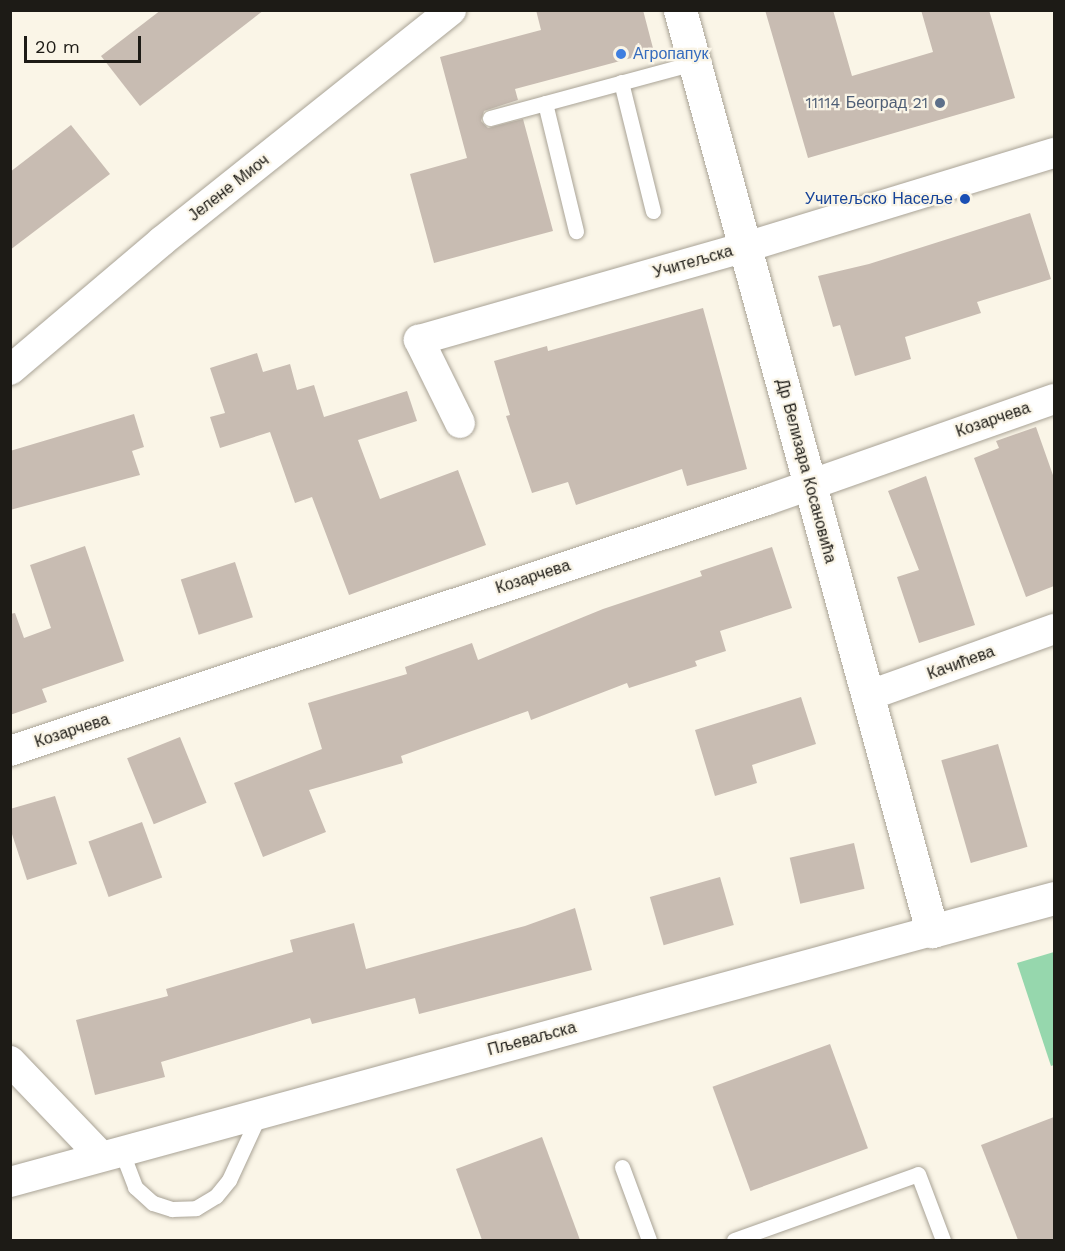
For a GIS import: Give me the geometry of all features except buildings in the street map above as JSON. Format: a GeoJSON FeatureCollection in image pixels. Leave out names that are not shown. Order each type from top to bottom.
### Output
{"type":"FeatureCollection","features":[{"type":"Feature","properties":{"kind":"street","name":"Јелене Миоч"},"geometry":{"type":"LineString","coordinates":[[10,370],[162,241],[451,10]]}},
{"type":"Feature","properties":{"kind":"street","name":"Др Велизара Косановића"},"geometry":{"type":"LineString","coordinates":[[680,10],[932,931]]}},
{"type":"Feature","properties":{"kind":"street","name":"Учитељска"},"geometry":{"type":"LineString","coordinates":[[460,423],[418,340],[746,247],[1054,153]]}},
{"type":"Feature","properties":{"kind":"street","name":"Козарчева"},"geometry":{"type":"LineString","coordinates":[[10,751],[809,485],[1054,399]]}},
{"type":"Feature","properties":{"kind":"street","name":"Качићева"},"geometry":{"type":"LineString","coordinates":[[867,696],[1054,629]]}},
{"type":"Feature","properties":{"kind":"street","name":"Пљеваљска"},"geometry":{"type":"LineString","coordinates":[[10,1182],[1054,898]]}},
{"type":"Feature","properties":{"kind":"street"},"geometry":{"type":"LineString","coordinates":[[10,1061],[111,1153]]}},
{"type":"Feature","properties":{"kind":"lane"},"geometry":{"type":"LineString","coordinates":[[490,118],[694,63]]}},
{"type":"Feature","properties":{"kind":"lane"},"geometry":{"type":"LineString","coordinates":[[621,82],[653,211]]}},
{"type":"Feature","properties":{"kind":"lane"},"geometry":{"type":"LineString","coordinates":[[545,103],[576,231]]}},
{"type":"Feature","properties":{"kind":"lane"},"geometry":{"type":"LineString","coordinates":[[111,1153],[135,1187],[153,1203],[172,1209],[196,1208],[216,1196],[229,1180],[261,1113]]}},
{"type":"Feature","properties":{"kind":"lane"},"geometry":{"type":"LineString","coordinates":[[622,1167],[649,1240]]}},
{"type":"Feature","properties":{"kind":"lane"},"geometry":{"type":"LineString","coordinates":[[734,1240],[918,1174],[943,1240]]}},
{"type":"Feature","properties":{"kind":"green space"},"geometry":{"type":"Polygon","coordinates":[[[1054,952],[1054,1065],[1051,1066],[1017,963],[1054,952]]]}},
{"type":"Feature","properties":{"kind":"place","name":"Агропапук"},"geometry":{"type":"Point","coordinates":[621,54]}},
{"type":"Feature","properties":{"kind":"place","name":"11114 Београд 21"},"geometry":{"type":"Point","coordinates":[940,103]}},
{"type":"Feature","properties":{"kind":"place","name":"Учитељско Насеље"},"geometry":{"type":"Point","coordinates":[965,199]}}]}
